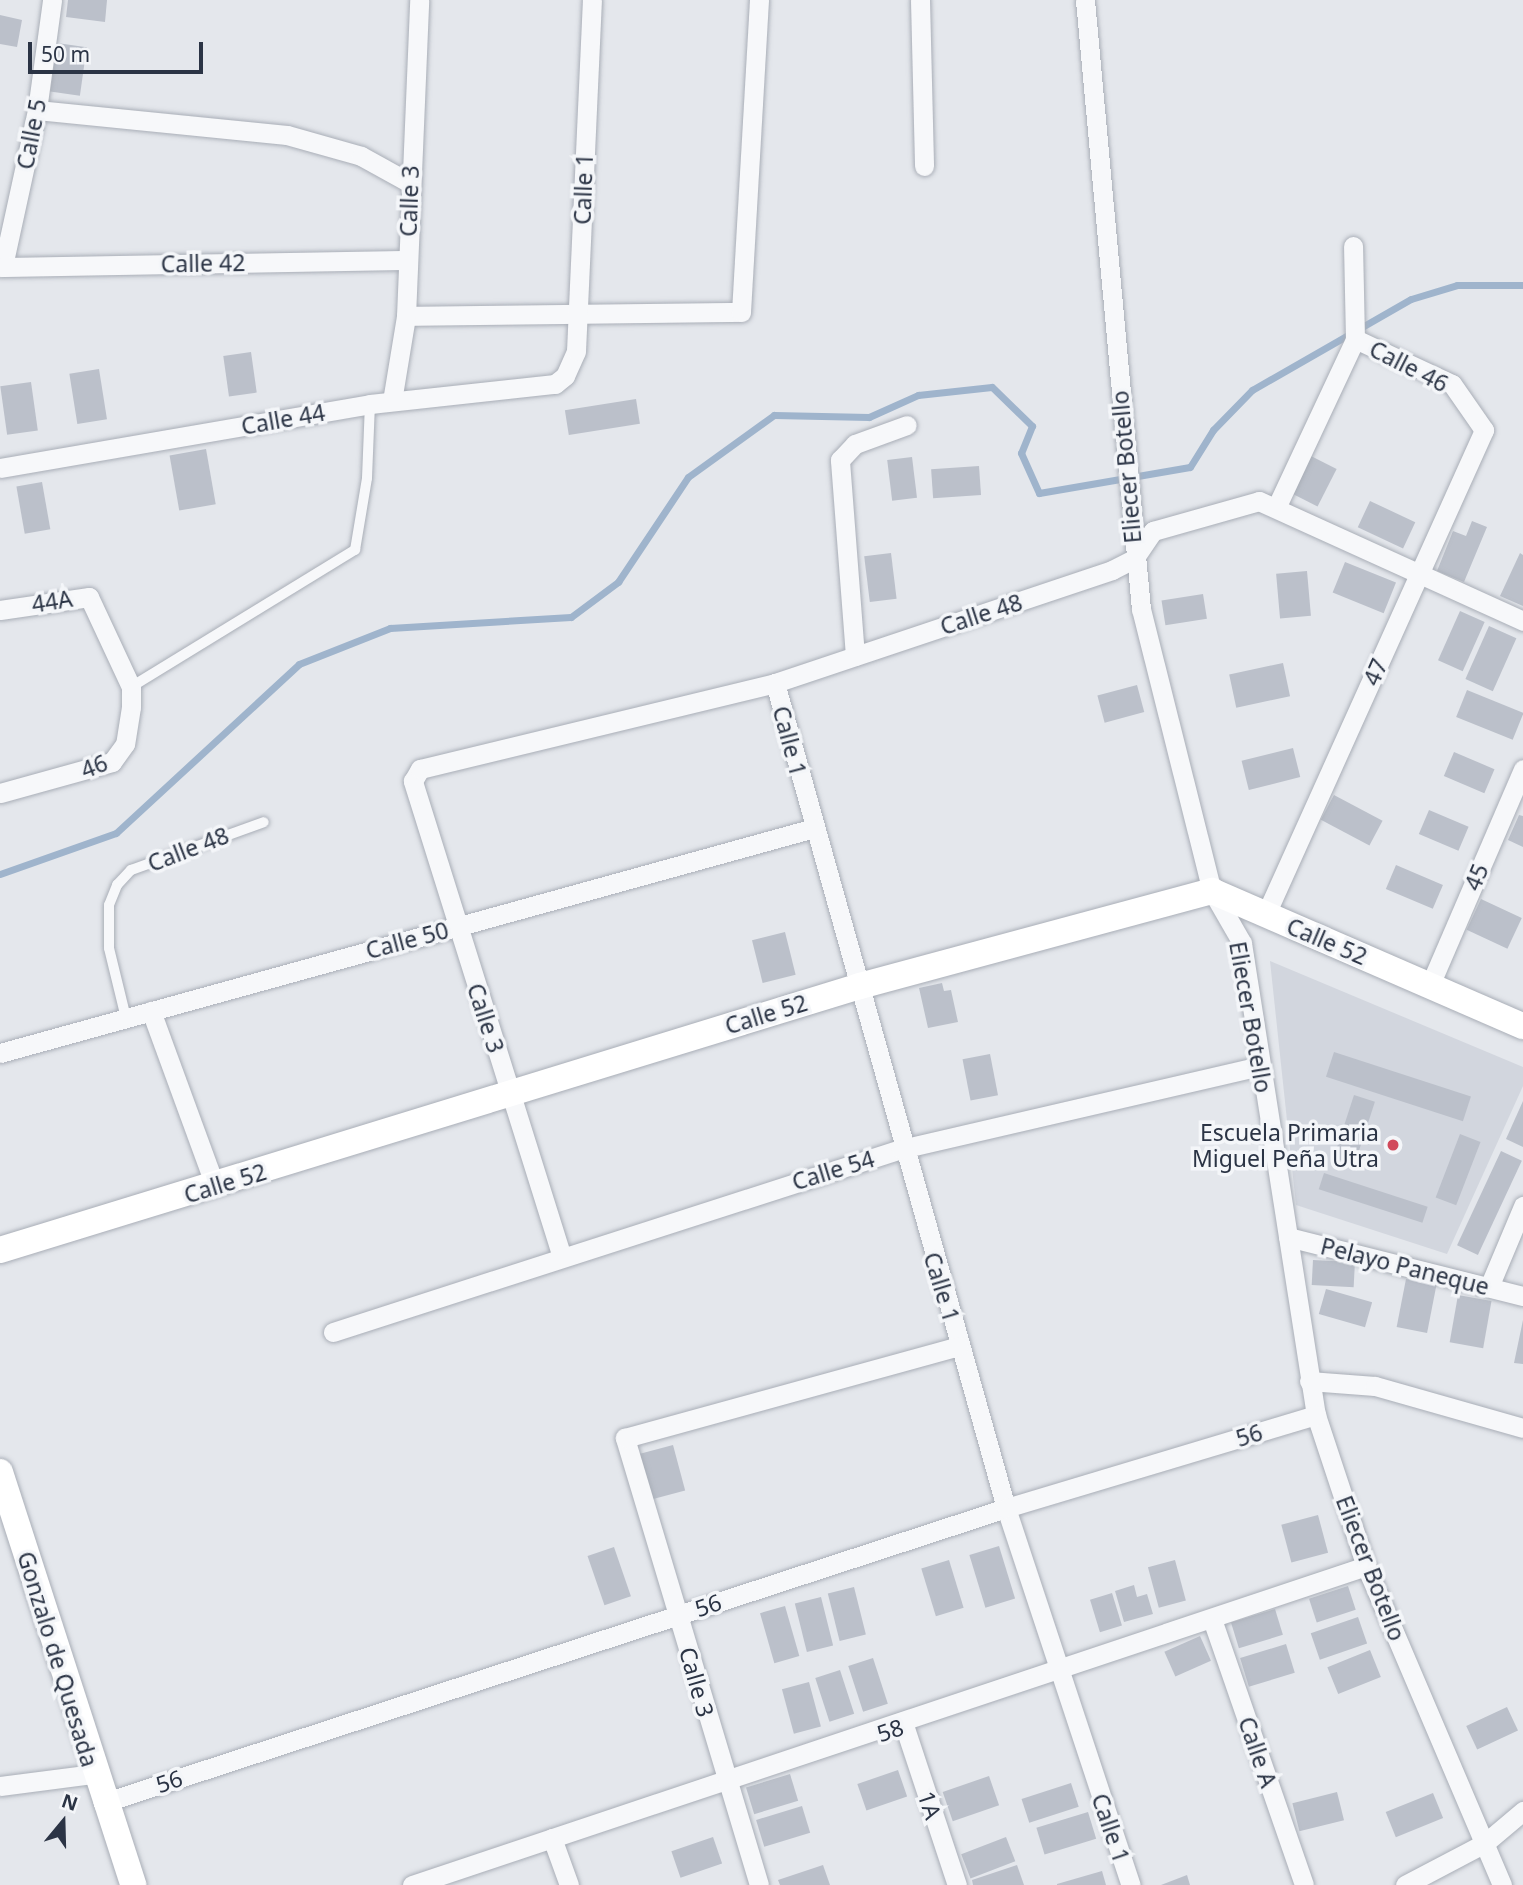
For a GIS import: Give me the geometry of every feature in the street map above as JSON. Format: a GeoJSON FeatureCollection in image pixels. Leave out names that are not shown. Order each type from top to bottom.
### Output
{"type":"FeatureCollection","features":[{"type":"Feature","properties":{"kind":"street","name":"Calle 5"},"geometry":{"type":"LineString","coordinates":[[2,266],[37,110],[52,0]]}},
{"type":"Feature","properties":{"kind":"street","name":"Calle 3"},"geometry":{"type":"LineString","coordinates":[[392,401],[405,316],[419,0]]}},
{"type":"Feature","properties":{"kind":"street","name":"Calle 1"},"geometry":{"type":"LineString","coordinates":[[565,376],[576,351],[592,0]]}},
{"type":"Feature","properties":{"kind":"street"},"geometry":{"type":"LineString","coordinates":[[405,316],[740,312],[759,0]]}},
{"type":"Feature","properties":{"kind":"street"},"geometry":{"type":"LineString","coordinates":[[920,0],[924,166]]}},
{"type":"Feature","properties":{"kind":"street","name":"Eliecer Botello"},"geometry":{"type":"LineString","coordinates":[[1085,0],[1134,559],[1212,891],[1242,943],[1316,1415],[1366,1566],[1503,1885]]}},
{"type":"Feature","properties":{"kind":"street"},"geometry":{"type":"LineString","coordinates":[[37,110],[287,135],[361,156],[410,183]]}},
{"type":"Feature","properties":{"kind":"street"},"geometry":{"type":"LineString","coordinates":[[1276,508],[1355,339],[1353,246]]}},
{"type":"Feature","properties":{"kind":"street","name":"Calle 42"},"geometry":{"type":"LineString","coordinates":[[2,266],[407,260]]}},
{"type":"Feature","properties":{"kind":"street","name":"Calle 46"},"geometry":{"type":"LineString","coordinates":[[1355,339],[1452,384],[1484,430]]}},
{"type":"Feature","properties":{"kind":"street","name":"Calle 44"},"geometry":{"type":"LineString","coordinates":[[0,468],[370,404],[555,384],[565,376]]}},
{"type":"Feature","properties":{"kind":"street"},"geometry":{"type":"LineString","coordinates":[[855,656],[840,460],[855,444],[907,425]]}},
{"type":"Feature","properties":{"kind":"street","name":"47"},"geometry":{"type":"LineString","coordinates":[[1266,914],[1484,430]]}},
{"type":"Feature","properties":{"kind":"street"},"geometry":{"type":"LineString","coordinates":[[1134,559],[1153,531],[1183,518],[1259,501],[1523,621]]}},
{"type":"Feature","properties":{"kind":"street","name":"Calle 48"},"geometry":{"type":"LineString","coordinates":[[413,781],[420,769],[775,683],[1134,559]]}},
{"type":"Feature","properties":{"kind":"street","name":"44A"},"geometry":{"type":"LineString","coordinates":[[0,610],[89,597],[131,687]]}},
{"type":"Feature","properties":{"kind":"street","name":"Calle 1"},"geometry":{"type":"LineString","coordinates":[[775,683],[860,986],[901,1149],[1006,1508],[1058,1674],[1131,1885]]}},
{"type":"Feature","properties":{"kind":"street","name":"46"},"geometry":{"type":"LineString","coordinates":[[0,793],[112,762],[125,744],[131,687]]}},
{"type":"Feature","properties":{"kind":"street","name":"45"},"geometry":{"type":"LineString","coordinates":[[1430,985],[1523,769]]}},
{"type":"Feature","properties":{"kind":"street","name":"Calle 3"},"geometry":{"type":"LineString","coordinates":[[413,781],[456,927],[561,1254]]}},
{"type":"Feature","properties":{"kind":"street","name":"Calle 50"},"geometry":{"type":"LineString","coordinates":[[0,1052],[814,828]]}},
{"type":"Feature","properties":{"kind":"street","name":"Calle 52"},"geometry":{"type":"LineString","coordinates":[[0,1250],[860,986],[1212,891],[1523,1026]]}},
{"type":"Feature","properties":{"kind":"street"},"geometry":{"type":"LineString","coordinates":[[151,1011],[215,1186]]}},
{"type":"Feature","properties":{"kind":"street","name":"Calle 54"},"geometry":{"type":"LineString","coordinates":[[333,1332],[561,1254],[901,1149],[1261,1066]]}},
{"type":"Feature","properties":{"kind":"street"},"geometry":{"type":"LineString","coordinates":[[1489,1287],[1523,1206]]}},
{"type":"Feature","properties":{"kind":"street","name":"Pelayo Paneque"},"geometry":{"type":"LineString","coordinates":[[1288,1237],[1523,1296]]}},
{"type":"Feature","properties":{"kind":"street","name":"Calle 3"},"geometry":{"type":"LineString","coordinates":[[759,1885],[625,1438],[959,1346]]}},
{"type":"Feature","properties":{"kind":"street"},"geometry":{"type":"LineString","coordinates":[[1309,1381],[1375,1386],[1523,1428]]}},
{"type":"Feature","properties":{"kind":"street","name":"56"},"geometry":{"type":"LineString","coordinates":[[103,1803],[1006,1508],[1316,1415]]}},
{"type":"Feature","properties":{"kind":"street","name":"Gonzalo de Quesada"},"geometry":{"type":"LineString","coordinates":[[0,1472],[93,1774],[132,1885]]}},
{"type":"Feature","properties":{"kind":"street","name":"58"},"geometry":{"type":"LineString","coordinates":[[412,1885],[1058,1674],[1366,1566]]}},
{"type":"Feature","properties":{"kind":"street","name":"Calle A"},"geometry":{"type":"LineString","coordinates":[[1212,1619],[1304,1885]]}},
{"type":"Feature","properties":{"kind":"street","name":"1A"},"geometry":{"type":"LineString","coordinates":[[904,1725],[957,1885]]}},
{"type":"Feature","properties":{"kind":"street"},"geometry":{"type":"LineString","coordinates":[[0,1786],[93,1774]]}},
{"type":"Feature","properties":{"kind":"street"},"geometry":{"type":"LineString","coordinates":[[1405,1885],[1485,1843],[1523,1811]]}},
{"type":"Feature","properties":{"kind":"street"},"geometry":{"type":"LineString","coordinates":[[552,1838],[569,1885]]}},
{"type":"Feature","properties":{"kind":"lane"},"geometry":{"type":"LineString","coordinates":[[131,687],[355,550],[367,478],[370,404]]}},
{"type":"Feature","properties":{"kind":"lane","name":"Calle 48"},"geometry":{"type":"LineString","coordinates":[[126,1018],[109,948],[108,905],[117,885],[131,870],[264,822]]}},
{"type":"Feature","properties":{"kind":"shaded area","name":"Escuela Primaria Miguel Peña Utra"},"geometry":{"type":"Polygon","coordinates":[[[1270,961],[1523,1067],[1523,1086],[1447,1254],[1296,1205],[1270,961]]]}},
{"type":"Feature","properties":{"kind":"building"},"geometry":{"type":"Polygon","coordinates":[[[68,0],[107,0],[105,22],[66,17],[68,0]]]}},
{"type":"Feature","properties":{"kind":"building"},"geometry":{"type":"Polygon","coordinates":[[[0,15],[22,20],[17,47],[0,44],[0,15]]]}},
{"type":"Feature","properties":{"kind":"building"},"geometry":{"type":"Polygon","coordinates":[[[57,43],[87,47],[80,96],[50,92],[57,43]]]}},
{"type":"Feature","properties":{"kind":"building"},"geometry":{"type":"Polygon","coordinates":[[[251,352],[257,393],[229,396],[223,356],[251,352]]]}},
{"type":"Feature","properties":{"kind":"building"},"geometry":{"type":"Polygon","coordinates":[[[99,369],[107,419],[77,424],[69,374],[99,369]]]}},
{"type":"Feature","properties":{"kind":"building"},"geometry":{"type":"Polygon","coordinates":[[[31,382],[38,431],[7,435],[0,386],[31,382]]]}},
{"type":"Feature","properties":{"kind":"building"},"geometry":{"type":"Polygon","coordinates":[[[636,399],[640,424],[569,435],[565,410],[636,399]]]}},
{"type":"Feature","properties":{"kind":"building"},"geometry":{"type":"Polygon","coordinates":[[[206,449],[216,504],[179,511],[170,455],[206,449]]]}},
{"type":"Feature","properties":{"kind":"building"},"geometry":{"type":"Polygon","coordinates":[[[1309,455],[1337,469],[1318,506],[1290,492],[1309,455]]]}},
{"type":"Feature","properties":{"kind":"building"},"geometry":{"type":"Polygon","coordinates":[[[912,457],[917,498],[892,501],[887,460],[912,457]]]}},
{"type":"Feature","properties":{"kind":"building"},"geometry":{"type":"Polygon","coordinates":[[[979,466],[981,495],[933,498],[931,469],[979,466]]]}},
{"type":"Feature","properties":{"kind":"building"},"geometry":{"type":"Polygon","coordinates":[[[42,482],[50,529],[25,534],[16,487],[42,482]]]}},
{"type":"Feature","properties":{"kind":"building"},"geometry":{"type":"Polygon","coordinates":[[[1370,501],[1415,522],[1403,548],[1358,527],[1370,501]]]}},
{"type":"Feature","properties":{"kind":"building"},"geometry":{"type":"Polygon","coordinates":[[[1472,521],[1487,527],[1464,582],[1437,571],[1453,531],[1466,536],[1472,521]]]}},
{"type":"Feature","properties":{"kind":"building"},"geometry":{"type":"Polygon","coordinates":[[[891,553],[897,599],[870,602],[864,556],[891,553]]]}},
{"type":"Feature","properties":{"kind":"building"},"geometry":{"type":"Polygon","coordinates":[[[1520,553],[1523,555],[1523,606],[1500,596],[1520,553]]]}},
{"type":"Feature","properties":{"kind":"building"},"geometry":{"type":"Polygon","coordinates":[[[1345,562],[1396,583],[1384,613],[1333,593],[1345,562]]]}},
{"type":"Feature","properties":{"kind":"building"},"geometry":{"type":"Polygon","coordinates":[[[1307,571],[1311,616],[1280,619],[1276,574],[1307,571]]]}},
{"type":"Feature","properties":{"kind":"building"},"geometry":{"type":"Polygon","coordinates":[[[1203,594],[1207,619],[1165,625],[1162,601],[1203,594]]]}},
{"type":"Feature","properties":{"kind":"building"},"geometry":{"type":"Polygon","coordinates":[[[1460,611],[1485,622],[1463,671],[1438,660],[1460,611]]]}},
{"type":"Feature","properties":{"kind":"building"},"geometry":{"type":"Polygon","coordinates":[[[1489,626],[1516,638],[1493,691],[1465,679],[1489,626]]]}},
{"type":"Feature","properties":{"kind":"building"},"geometry":{"type":"Polygon","coordinates":[[[1283,663],[1290,696],[1236,708],[1229,674],[1283,663]]]}},
{"type":"Feature","properties":{"kind":"building"},"geometry":{"type":"Polygon","coordinates":[[[1137,685],[1144,712],[1105,723],[1097,696],[1137,685]]]}},
{"type":"Feature","properties":{"kind":"building"},"geometry":{"type":"Polygon","coordinates":[[[1467,690],[1523,713],[1513,740],[1456,717],[1467,690]]]}},
{"type":"Feature","properties":{"kind":"building"},"geometry":{"type":"Polygon","coordinates":[[[1293,748],[1300,777],[1249,790],[1242,761],[1293,748]]]}},
{"type":"Feature","properties":{"kind":"building"},"geometry":{"type":"Polygon","coordinates":[[[1454,752],[1495,769],[1484,793],[1444,776],[1454,752]]]}},
{"type":"Feature","properties":{"kind":"building"},"geometry":{"type":"Polygon","coordinates":[[[1334,795],[1383,821],[1369,846],[1321,820],[1334,795]]]}},
{"type":"Feature","properties":{"kind":"building"},"geometry":{"type":"Polygon","coordinates":[[[1429,810],[1469,827],[1458,851],[1419,834],[1429,810]]]}},
{"type":"Feature","properties":{"kind":"building"},"geometry":{"type":"Polygon","coordinates":[[[1519,815],[1523,816],[1523,847],[1508,840],[1519,815]]]}},
{"type":"Feature","properties":{"kind":"building"},"geometry":{"type":"Polygon","coordinates":[[[1396,865],[1443,885],[1433,909],[1386,889],[1396,865]]]}},
{"type":"Feature","properties":{"kind":"building"},"geometry":{"type":"Polygon","coordinates":[[[1481,899],[1522,918],[1507,949],[1467,930],[1481,899]]]}},
{"type":"Feature","properties":{"kind":"building"},"geometry":{"type":"Polygon","coordinates":[[[785,932],[796,975],[763,983],[752,940],[785,932]]]}},
{"type":"Feature","properties":{"kind":"building"},"geometry":{"type":"Polygon","coordinates":[[[942,983],[944,991],[951,990],[958,1022],[928,1028],[919,988],[942,983]]]}},
{"type":"Feature","properties":{"kind":"building"},"geometry":{"type":"Polygon","coordinates":[[[1334,1052],[1471,1096],[1463,1121],[1326,1077],[1334,1052]]]}},
{"type":"Feature","properties":{"kind":"building"},"geometry":{"type":"Polygon","coordinates":[[[990,1054],[998,1095],[971,1101],[963,1059],[990,1054]]]}},
{"type":"Feature","properties":{"kind":"building"},"geometry":{"type":"Polygon","coordinates":[[[1354,1095],[1375,1102],[1355,1165],[1334,1158],[1354,1095]]]}},
{"type":"Feature","properties":{"kind":"building"},"geometry":{"type":"Polygon","coordinates":[[[1523,1101],[1523,1147],[1506,1139],[1523,1101]]]}},
{"type":"Feature","properties":{"kind":"building"},"geometry":{"type":"Polygon","coordinates":[[[1460,1134],[1481,1142],[1456,1205],[1436,1197],[1460,1134]]]}},
{"type":"Feature","properties":{"kind":"building"},"geometry":{"type":"Polygon","coordinates":[[[1501,1151],[1522,1161],[1478,1255],[1457,1245],[1501,1151]]]}},
{"type":"Feature","properties":{"kind":"building"},"geometry":{"type":"Polygon","coordinates":[[[1324,1173],[1428,1207],[1422,1223],[1319,1189],[1324,1173]]]}},
{"type":"Feature","properties":{"kind":"building"},"geometry":{"type":"Polygon","coordinates":[[[1313,1260],[1355,1262],[1354,1287],[1312,1285],[1313,1260]]]}},
{"type":"Feature","properties":{"kind":"building"},"geometry":{"type":"Polygon","coordinates":[[[1406,1279],[1436,1285],[1427,1333],[1397,1327],[1406,1279]]]}},
{"type":"Feature","properties":{"kind":"building"},"geometry":{"type":"Polygon","coordinates":[[[1326,1289],[1372,1302],[1365,1327],[1319,1314],[1326,1289]]]}},
{"type":"Feature","properties":{"kind":"building"},"geometry":{"type":"Polygon","coordinates":[[[1458,1295],[1491,1301],[1483,1348],[1450,1342],[1458,1295]]]}},
{"type":"Feature","properties":{"kind":"building"},"geometry":{"type":"Polygon","coordinates":[[[1523,1320],[1523,1364],[1514,1363],[1523,1320]]]}},
{"type":"Feature","properties":{"kind":"building"},"geometry":{"type":"Polygon","coordinates":[[[673,1445],[685,1490],[651,1499],[639,1454],[673,1445]]]}},
{"type":"Feature","properties":{"kind":"building"},"geometry":{"type":"Polygon","coordinates":[[[1318,1515],[1328,1553],[1291,1563],[1281,1525],[1318,1515]]]}},
{"type":"Feature","properties":{"kind":"building"},"geometry":{"type":"Polygon","coordinates":[[[999,1546],[1015,1599],[985,1608],[969,1555],[999,1546]]]}},
{"type":"Feature","properties":{"kind":"building"},"geometry":{"type":"Polygon","coordinates":[[[614,1547],[631,1596],[604,1605],[588,1556],[614,1547]]]}},
{"type":"Feature","properties":{"kind":"building"},"geometry":{"type":"Polygon","coordinates":[[[949,1560],[964,1608],[936,1616],[921,1568],[949,1560]]]}},
{"type":"Feature","properties":{"kind":"building"},"geometry":{"type":"Polygon","coordinates":[[[1175,1560],[1186,1601],[1159,1608],[1148,1567],[1175,1560]]]}},
{"type":"Feature","properties":{"kind":"building"},"geometry":{"type":"Polygon","coordinates":[[[1134,1585],[1137,1597],[1147,1594],[1153,1614],[1124,1622],[1115,1591],[1134,1585]]]}},
{"type":"Feature","properties":{"kind":"building"},"geometry":{"type":"Polygon","coordinates":[[[1348,1586],[1356,1610],[1317,1622],[1309,1599],[1348,1586]]]}},
{"type":"Feature","properties":{"kind":"building"},"geometry":{"type":"Polygon","coordinates":[[[854,1587],[866,1635],[840,1641],[828,1594],[854,1587]]]}},
{"type":"Feature","properties":{"kind":"building"},"geometry":{"type":"Polygon","coordinates":[[[1112,1593],[1122,1626],[1100,1632],[1090,1600],[1112,1593]]]}},
{"type":"Feature","properties":{"kind":"building"},"geometry":{"type":"Polygon","coordinates":[[[821,1597],[833,1646],[807,1652],[795,1604],[821,1597]]]}},
{"type":"Feature","properties":{"kind":"building"},"geometry":{"type":"Polygon","coordinates":[[[785,1606],[799,1656],[774,1663],[760,1613],[785,1606]]]}},
{"type":"Feature","properties":{"kind":"building"},"geometry":{"type":"Polygon","coordinates":[[[1275,1609],[1283,1635],[1239,1648],[1231,1622],[1275,1609]]]}},
{"type":"Feature","properties":{"kind":"building"},"geometry":{"type":"Polygon","coordinates":[[[1358,1617],[1367,1643],[1320,1660],[1311,1633],[1358,1617]]]}},
{"type":"Feature","properties":{"kind":"building"},"geometry":{"type":"Polygon","coordinates":[[[1200,1636],[1211,1661],[1175,1677],[1164,1652],[1200,1636]]]}},
{"type":"Feature","properties":{"kind":"building"},"geometry":{"type":"Polygon","coordinates":[[[1286,1644],[1295,1673],[1249,1687],[1240,1658],[1286,1644]]]}},
{"type":"Feature","properties":{"kind":"building"},"geometry":{"type":"Polygon","coordinates":[[[1370,1650],[1381,1677],[1338,1694],[1327,1667],[1370,1650]]]}},
{"type":"Feature","properties":{"kind":"building"},"geometry":{"type":"Polygon","coordinates":[[[873,1658],[888,1704],[863,1712],[848,1666],[873,1658]]]}},
{"type":"Feature","properties":{"kind":"building"},"geometry":{"type":"Polygon","coordinates":[[[840,1670],[854,1714],[829,1722],[815,1678],[840,1670]]]}},
{"type":"Feature","properties":{"kind":"building"},"geometry":{"type":"Polygon","coordinates":[[[809,1682],[821,1726],[794,1734],[782,1689],[809,1682]]]}},
{"type":"Feature","properties":{"kind":"building"},"geometry":{"type":"Polygon","coordinates":[[[1507,1707],[1518,1731],[1477,1750],[1466,1726],[1507,1707]]]}},
{"type":"Feature","properties":{"kind":"building"},"geometry":{"type":"Polygon","coordinates":[[[898,1770],[907,1796],[866,1810],[857,1784],[898,1770]]]}},
{"type":"Feature","properties":{"kind":"building"},"geometry":{"type":"Polygon","coordinates":[[[790,1774],[798,1801],[754,1814],[746,1787],[790,1774]]]}},
{"type":"Feature","properties":{"kind":"building"},"geometry":{"type":"Polygon","coordinates":[[[989,1776],[999,1805],[953,1821],[943,1792],[989,1776]]]}},
{"type":"Feature","properties":{"kind":"building"},"geometry":{"type":"Polygon","coordinates":[[[1071,1783],[1079,1807],[1029,1823],[1022,1799],[1071,1783]]]}},
{"type":"Feature","properties":{"kind":"building"},"geometry":{"type":"Polygon","coordinates":[[[1337,1792],[1344,1820],[1299,1831],[1292,1803],[1337,1792]]]}},
{"type":"Feature","properties":{"kind":"building"},"geometry":{"type":"Polygon","coordinates":[[[1433,1793],[1443,1818],[1396,1837],[1386,1812],[1433,1793]]]}},
{"type":"Feature","properties":{"kind":"building"},"geometry":{"type":"Polygon","coordinates":[[[802,1806],[810,1833],[764,1847],[756,1820],[802,1806]]]}},
{"type":"Feature","properties":{"kind":"building"},"geometry":{"type":"Polygon","coordinates":[[[1088,1812],[1096,1839],[1045,1855],[1036,1828],[1088,1812]]]}},
{"type":"Feature","properties":{"kind":"building"},"geometry":{"type":"Polygon","coordinates":[[[713,1837],[722,1863],[681,1878],[671,1851],[713,1837]]]}},
{"type":"Feature","properties":{"kind":"building"},"geometry":{"type":"Polygon","coordinates":[[[1006,1837],[1015,1861],[971,1878],[961,1854],[1006,1837]]]}},
{"type":"Feature","properties":{"kind":"building"},"geometry":{"type":"Polygon","coordinates":[[[823,1865],[830,1885],[780,1885],[778,1880],[823,1865]]]}},
{"type":"Feature","properties":{"kind":"building"},"geometry":{"type":"Polygon","coordinates":[[[1017,1865],[1024,1885],[973,1885],[972,1880],[1017,1865]]]}},
{"type":"Feature","properties":{"kind":"building"},"geometry":{"type":"Polygon","coordinates":[[[1102,1871],[1106,1885],[1057,1885],[1057,1884],[1102,1871]]]}},
{"type":"Feature","properties":{"kind":"building"},"geometry":{"type":"Polygon","coordinates":[[[1187,1875],[1190,1885],[1161,1885],[1187,1875]]]}},
{"type":"Feature","properties":{"kind":"waterway"},"geometry":{"type":"LineString","coordinates":[[0,874],[116,833],[299,664],[390,628],[571,617],[618,582],[688,477],[774,415],[869,417],[918,395],[992,387],[1032,426],[1021,453],[1039,493],[1190,467],[1213,430],[1252,390],[1411,299],[1457,285],[1523,285]]}},
{"type":"Feature","properties":{"kind":"place","name":"Escuela Primaria Miguel Peña Utra"},"geometry":{"type":"Point","coordinates":[1393,1145]}}]}
